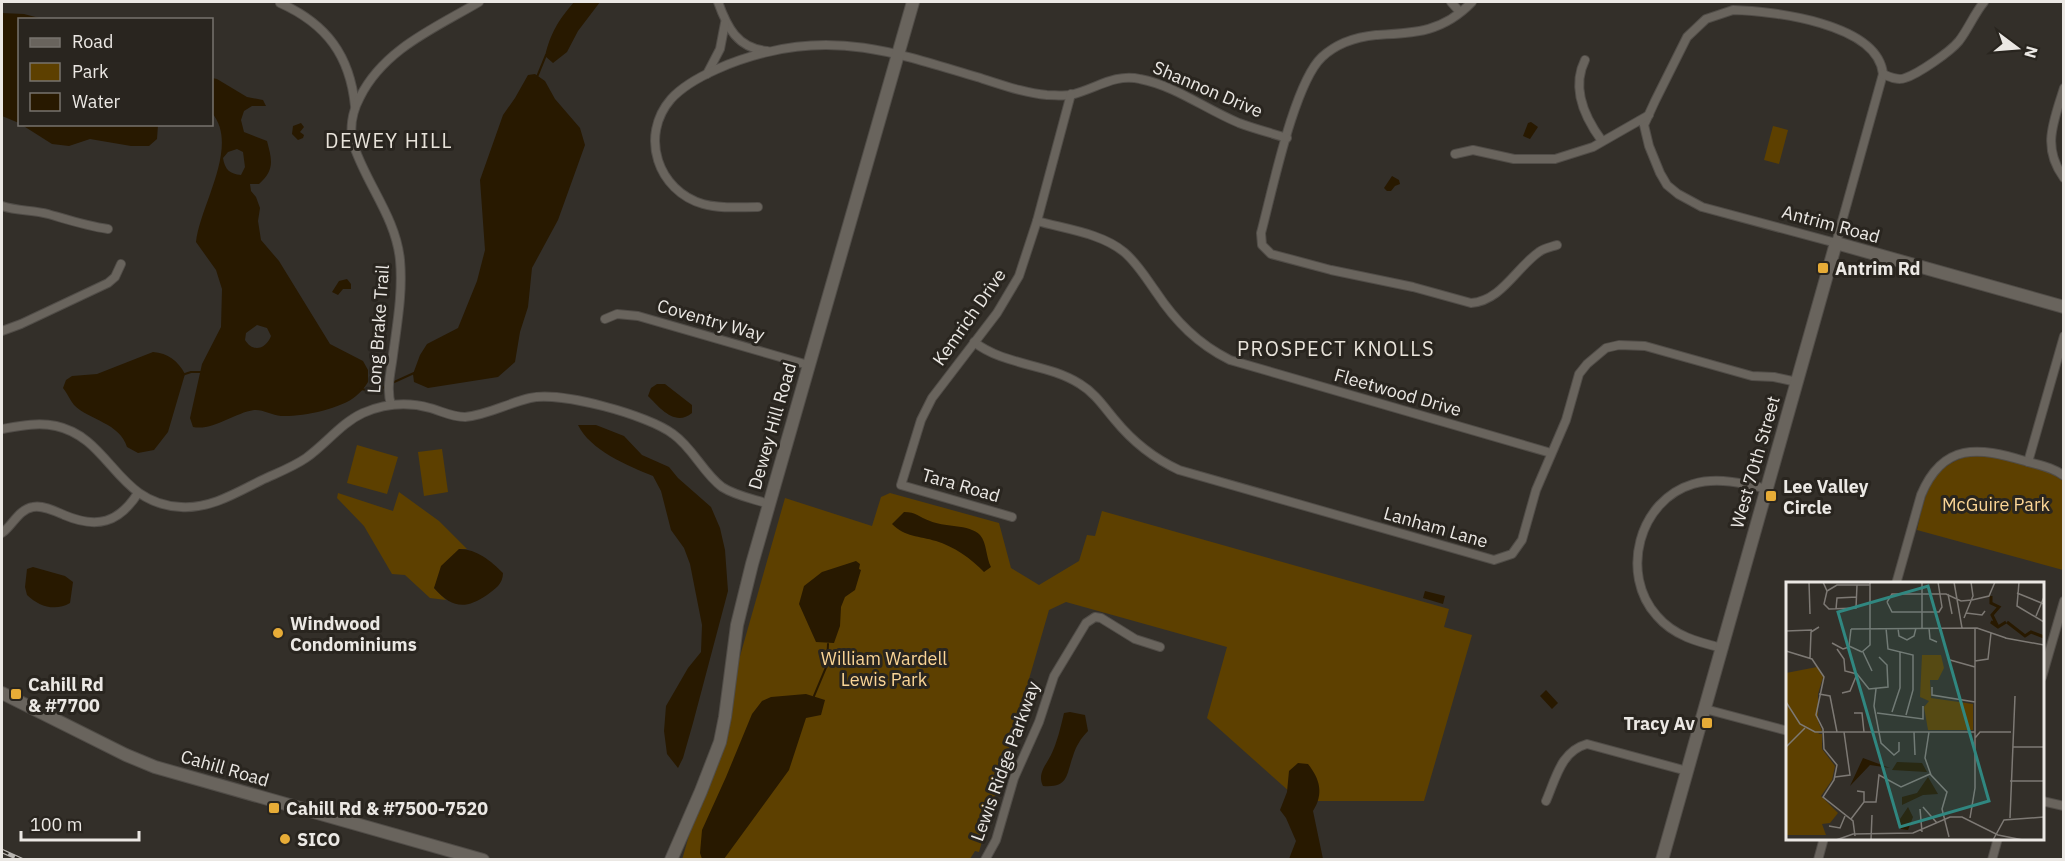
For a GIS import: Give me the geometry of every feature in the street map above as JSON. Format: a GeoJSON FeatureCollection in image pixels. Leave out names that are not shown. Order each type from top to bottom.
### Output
{"type":"FeatureCollection","features":[{"type":"Feature","properties":{"kind":"street","name":"Long Brake Trail"},"geometry":{"type":"LineString","coordinates":[[391,405],[389,379],[402,284],[399,256],[386,212],[353,144],[352,128],[355,107],[375,73],[390,57],[408,43],[479,2]]}},
{"type":"Feature","properties":{"kind":"street"},"geometry":{"type":"LineString","coordinates":[[718,2],[731,33],[749,47],[770,51]]}},
{"type":"Feature","properties":{"kind":"street","name":"Dewey Hill Road"},"geometry":{"type":"LineString","coordinates":[[670,860],[720,742],[727,708],[737,625],[808,365],[913,2]]}},
{"type":"Feature","properties":{"kind":"street"},"geometry":{"type":"LineString","coordinates":[[1451,2],[1460,12]]}},
{"type":"Feature","properties":{"kind":"street"},"geometry":{"type":"LineString","coordinates":[[1472,2],[1437,27],[1420,32],[1359,37],[1345,42],[1332,48],[1311,69],[1304,82],[1287,138],[1261,233],[1262,245],[1271,254],[1471,303],[1479,303],[1494,295],[1540,251],[1557,245]]}},
{"type":"Feature","properties":{"kind":"street"},"geometry":{"type":"LineString","coordinates":[[1721,2],[1724,12]]}},
{"type":"Feature","properties":{"kind":"street"},"geometry":{"type":"LineString","coordinates":[[1455,154],[1473,150],[1534,161],[1574,154],[1602,141],[1649,115],[1688,37],[1706,19],[1724,12],[1747,10],[1828,25],[1849,34],[1875,54],[1882,65],[1882,74],[1894,78],[1905,78],[1943,56],[1961,38],[1984,2]]}},
{"type":"Feature","properties":{"kind":"street"},"geometry":{"type":"LineString","coordinates":[[280,3],[314,22],[328,36],[347,69],[353,88],[355,107]]}},
{"type":"Feature","properties":{"kind":"street"},"geometry":{"type":"LineString","coordinates":[[707,75],[720,49],[725,23]]}},
{"type":"Feature","properties":{"kind":"street","name":"Shannon Drive"},"geometry":{"type":"LineString","coordinates":[[758,207],[719,207],[702,204],[676,189],[658,166],[654,138],[663,111],[671,99],[683,89],[739,61],[770,51],[815,46],[867,47],[1041,94],[1071,94],[1109,80],[1138,78],[1174,89],[1240,123],[1287,138]]}},
{"type":"Feature","properties":{"kind":"street"},"geometry":{"type":"LineString","coordinates":[[1585,60],[1579,77],[1581,101],[1593,129],[1602,141]]}},
{"type":"Feature","properties":{"kind":"street","name":"West 70th Street"},"geometry":{"type":"LineString","coordinates":[[1662,860],[1882,74]]}},
{"type":"Feature","properties":{"kind":"street"},"geometry":{"type":"LineString","coordinates":[[2064,88],[2050,141],[2051,155],[2064,178]]}},
{"type":"Feature","properties":{"kind":"street","name":"Kemrich Drive"},"geometry":{"type":"LineString","coordinates":[[901,485],[921,420],[932,398],[1009,295],[1019,276],[1037,221],[1071,94]]}},
{"type":"Feature","properties":{"kind":"street","name":"Antrim Road"},"geometry":{"type":"LineString","coordinates":[[1649,115],[1644,125],[1660,173],[1667,185],[1678,194],[1702,207],[2064,307]]}},
{"type":"Feature","properties":{"kind":"street"},"geometry":{"type":"LineString","coordinates":[[2,206],[47,214],[84,226],[108,229]]}},
{"type":"Feature","properties":{"kind":"street","name":"Fleetwood Drive"},"geometry":{"type":"LineString","coordinates":[[1037,221],[1097,238],[1124,251],[1134,261],[1180,324],[1212,351],[1230,360],[1551,453]]}},
{"type":"Feature","properties":{"kind":"street"},"geometry":{"type":"LineString","coordinates":[[2,331],[101,287],[115,277],[122,264]]}},
{"type":"Feature","properties":{"kind":"street","name":"Coventry Way"},"geometry":{"type":"LineString","coordinates":[[605,319],[617,314],[638,316],[808,365]]}},
{"type":"Feature","properties":{"kind":"street"},"geometry":{"type":"LineString","coordinates":[[2028,462],[2064,336]]}},
{"type":"Feature","properties":{"kind":"street","name":"Lanham Lane"},"geometry":{"type":"LineString","coordinates":[[974,342],[1004,359],[1070,379],[1081,385],[1102,403],[1127,434],[1143,449],[1179,470],[1494,560],[1512,554],[1522,540],[1536,490],[1566,420],[1580,374],[1596,355],[1606,348],[1619,345],[1645,346],[1752,376],[1774,377],[1797,382]]}},
{"type":"Feature","properties":{"kind":"street"},"geometry":{"type":"LineString","coordinates":[[2,429],[39,424],[71,431],[99,451],[127,485],[138,493],[164,505],[194,508],[209,504],[305,459],[347,422],[362,413],[391,405],[413,405],[462,417],[477,416],[532,398],[548,396],[618,411],[656,423],[686,445],[711,477],[722,487],[769,504]]}},
{"type":"Feature","properties":{"kind":"street"},"geometry":{"type":"LineString","coordinates":[[1897,582],[1921,495],[1927,482],[1940,466],[1956,455],[1970,451],[1996,452],[2048,468],[2064,476]]}},
{"type":"Feature","properties":{"kind":"street"},"geometry":{"type":"LineString","coordinates":[[1722,648],[1682,636],[1668,628],[1656,616],[1647,603],[1637,573],[1640,540],[1646,525],[1664,500],[1693,484],[1708,481],[1724,482],[1767,489]]}},
{"type":"Feature","properties":{"kind":"street","name":"Tara Road"},"geometry":{"type":"LineString","coordinates":[[901,485],[1012,517]]}},
{"type":"Feature","properties":{"kind":"street"},"geometry":{"type":"LineString","coordinates":[[2,533],[20,514],[33,507],[46,508],[82,521],[113,520],[127,509],[138,493]]}},
{"type":"Feature","properties":{"kind":"street"},"geometry":{"type":"LineString","coordinates":[[2044,673],[2064,602]]}},
{"type":"Feature","properties":{"kind":"street","name":"Lewis Ridge Parkway"},"geometry":{"type":"LineString","coordinates":[[985,860],[996,840],[1014,778],[1039,722],[1054,676],[1086,623],[1090,619],[1101,618],[1135,639],[1160,647]]}},
{"type":"Feature","properties":{"kind":"street","name":"Cahill Road"},"geometry":{"type":"LineString","coordinates":[[2,693],[154,767],[483,860]]}},
{"type":"Feature","properties":{"kind":"street"},"geometry":{"type":"LineString","coordinates":[[1705,709],[1786,730]]}},
{"type":"Feature","properties":{"kind":"street"},"geometry":{"type":"LineString","coordinates":[[1546,801],[1564,759],[1577,747],[1587,744],[1687,771]]}},
{"type":"Feature","properties":{"kind":"street"},"geometry":{"type":"LineString","coordinates":[[2044,801],[2064,806]]}},
{"type":"Feature","properties":{"kind":"street"},"geometry":{"type":"LineString","coordinates":[[1818,860],[1823,840]]}},
{"type":"Feature","properties":{"kind":"street"},"geometry":{"type":"LineString","coordinates":[[1992,860],[1997,840]]}},
{"type":"Feature","properties":{"kind":"green space"},"geometry":{"type":"Polygon","coordinates":[[[1773,126],[1788,130],[1779,164],[1764,160],[1773,126]]]}},
{"type":"Feature","properties":{"kind":"green space"},"geometry":{"type":"Polygon","coordinates":[[[357,445],[398,457],[387,494],[347,483],[357,445]]]}},
{"type":"Feature","properties":{"kind":"green space"},"geometry":{"type":"Polygon","coordinates":[[[442,449],[448,492],[424,496],[418,452],[442,449]]]}},
{"type":"Feature","properties":{"kind":"green space","name":"McGuire Park"},"geometry":{"type":"Polygon","coordinates":[[[1979,454],[2023,463],[2063,481],[2063,570],[1917,530],[1928,490],[1941,471],[1951,463],[1979,454]]]}},
{"type":"Feature","properties":{"kind":"green space"},"geometry":{"type":"Polygon","coordinates":[[[399,492],[439,521],[467,549],[459,549],[434,588],[446,600],[430,598],[405,575],[392,574],[364,526],[337,498],[338,493],[393,511],[399,492]]]}},
{"type":"Feature","properties":{"kind":"green space","name":"William Wardell Lewis Park"},"geometry":{"type":"Polygon","coordinates":[[[890,493],[999,523],[1011,568],[1039,585],[1079,561],[1087,535],[1095,536],[1102,511],[1449,609],[1444,627],[1472,635],[1424,801],[1300,801],[1207,718],[1227,647],[1066,602],[1049,610],[979,852],[975,851],[970,859],[682,860],[785,498],[872,526],[881,497],[890,493]]]}},
{"type":"Feature","properties":{"kind":"water"},"geometry":{"type":"Polygon","coordinates":[[[574,2],[600,2],[578,31],[567,52],[553,63],[545,56],[550,40],[559,21],[574,2]]]}},
{"type":"Feature","properties":{"kind":"water"},"geometry":{"type":"Polygon","coordinates":[[[2,13],[24,14],[39,18],[18,18],[18,123],[2,116],[2,13]]]}},
{"type":"Feature","properties":{"kind":"water"},"geometry":{"type":"Polygon","coordinates":[[[535,74],[545,81],[555,99],[580,128],[585,145],[558,220],[532,268],[528,307],[520,332],[515,362],[498,377],[428,388],[414,382],[413,374],[427,344],[458,328],[477,281],[485,250],[480,180],[503,115],[528,75],[535,74]]]}},
{"type":"Feature","properties":{"kind":"water"},"geometry":{"type":"Polygon","coordinates":[[[213,78],[247,97],[263,100],[266,106],[252,106],[244,111],[241,120],[244,132],[267,141],[270,154],[271,164],[268,174],[259,184],[250,184],[260,208],[258,221],[261,240],[279,261],[330,344],[363,361],[368,370],[368,382],[364,388],[341,405],[310,414],[289,416],[254,410],[216,424],[201,428],[193,427],[190,418],[202,364],[221,327],[222,289],[216,270],[196,242],[220,159],[222,142],[220,126],[213,115],[213,78]],[[237,149],[228,152],[223,158],[225,166],[234,174],[241,175],[245,167],[243,152],[237,149]],[[257,325],[246,333],[245,340],[255,348],[263,346],[271,336],[267,328],[257,325]]]}},
{"type":"Feature","properties":{"kind":"water"},"geometry":{"type":"Polygon","coordinates":[[[1531,122],[1538,127],[1530,139],[1523,136],[1528,123],[1531,122]]]}},
{"type":"Feature","properties":{"kind":"water"},"geometry":{"type":"Polygon","coordinates":[[[301,123],[304,127],[300,132],[304,135],[298,140],[292,134],[293,126],[301,123]]]}},
{"type":"Feature","properties":{"kind":"water"},"geometry":{"type":"Polygon","coordinates":[[[24,126],[158,126],[157,139],[149,146],[131,146],[90,139],[69,146],[52,144],[24,126]]]}},
{"type":"Feature","properties":{"kind":"water"},"geometry":{"type":"Polygon","coordinates":[[[1392,176],[1399,180],[1400,184],[1391,191],[1387,191],[1384,188],[1392,176]]]}},
{"type":"Feature","properties":{"kind":"water"},"geometry":{"type":"Polygon","coordinates":[[[347,279],[351,284],[351,289],[343,289],[338,295],[332,292],[339,281],[347,279]]]}},
{"type":"Feature","properties":{"kind":"water"},"geometry":{"type":"Polygon","coordinates":[[[153,352],[172,358],[185,374],[168,432],[154,450],[138,453],[127,447],[118,432],[74,405],[63,388],[66,380],[72,376],[97,374],[153,352]]]}},
{"type":"Feature","properties":{"kind":"water"},"geometry":{"type":"Polygon","coordinates":[[[657,384],[665,384],[692,405],[692,413],[680,418],[663,410],[648,396],[651,388],[657,384]]]}},
{"type":"Feature","properties":{"kind":"water"},"geometry":{"type":"Polygon","coordinates":[[[578,425],[596,425],[624,436],[642,455],[669,467],[711,507],[720,528],[725,550],[728,591],[693,723],[678,768],[667,754],[664,731],[666,706],[688,668],[701,652],[702,625],[690,564],[684,548],[671,530],[661,491],[653,476],[621,462],[600,449],[591,442],[578,425]]]}},
{"type":"Feature","properties":{"kind":"water"},"geometry":{"type":"Polygon","coordinates":[[[904,512],[935,523],[975,531],[984,542],[991,567],[984,572],[949,546],[907,534],[897,528],[892,524],[904,512]]]}},
{"type":"Feature","properties":{"kind":"water"},"geometry":{"type":"Polygon","coordinates":[[[459,549],[478,553],[503,573],[500,583],[493,591],[465,605],[447,600],[434,588],[441,566],[459,549]]]}},
{"type":"Feature","properties":{"kind":"water"},"geometry":{"type":"Polygon","coordinates":[[[856,561],[860,564],[859,569],[861,570],[855,590],[845,597],[841,607],[840,626],[834,643],[816,642],[799,604],[804,586],[822,572],[856,561]]]}},
{"type":"Feature","properties":{"kind":"water"},"geometry":{"type":"Polygon","coordinates":[[[33,567],[65,576],[73,582],[70,603],[58,607],[47,606],[27,595],[25,587],[27,569],[33,567]]]}},
{"type":"Feature","properties":{"kind":"water"},"geometry":{"type":"Polygon","coordinates":[[[1425,591],[1445,596],[1443,604],[1423,598],[1425,591]]]}},
{"type":"Feature","properties":{"kind":"water"},"geometry":{"type":"Polygon","coordinates":[[[1546,690],[1558,703],[1552,709],[1540,696],[1546,690]]]}},
{"type":"Feature","properties":{"kind":"water"},"geometry":{"type":"Polygon","coordinates":[[[806,694],[825,700],[821,715],[806,718],[789,770],[724,859],[702,859],[700,853],[702,830],[752,714],[762,701],[771,697],[806,694]]]}},
{"type":"Feature","properties":{"kind":"water"},"geometry":{"type":"Polygon","coordinates":[[[1064,713],[1085,715],[1088,731],[1076,749],[1065,779],[1058,785],[1043,786],[1041,778],[1043,770],[1055,745],[1064,713]]]}},
{"type":"Feature","properties":{"kind":"water"},"geometry":{"type":"Polygon","coordinates":[[[1298,763],[1308,764],[1318,781],[1319,799],[1313,811],[1323,859],[1289,859],[1296,841],[1280,810],[1287,792],[1289,771],[1298,763]]]}},
{"type":"Feature","properties":{"kind":"waterway"},"geometry":{"type":"LineString","coordinates":[[537,77],[546,55]]}},
{"type":"Feature","properties":{"kind":"waterway"},"geometry":{"type":"LineString","coordinates":[[182,375],[203,372]]}},
{"type":"Feature","properties":{"kind":"waterway"},"geometry":{"type":"LineString","coordinates":[[392,383],[414,373]]}},
{"type":"Feature","properties":{"kind":"waterway"},"geometry":{"type":"LineString","coordinates":[[360,389],[375,391],[387,386]]}},
{"type":"Feature","properties":{"kind":"waterway"},"geometry":{"type":"LineString","coordinates":[[814,696],[827,665],[828,644]]}},
{"type":"Feature","properties":{"kind":"railway"},"geometry":{"type":"LineString","coordinates":[[2,851],[22,860]]}},
{"type":"Feature","properties":{"kind":"place","name":"Antrim Rd"},"geometry":{"type":"Point","coordinates":[1823,268]}},
{"type":"Feature","properties":{"kind":"place","name":"Lee Valley Circle"},"geometry":{"type":"Point","coordinates":[1771,496]}},
{"type":"Feature","properties":{"kind":"place","name":"Windwood Condominiums"},"geometry":{"type":"Point","coordinates":[278,633]}},
{"type":"Feature","properties":{"kind":"place","name":"Cahill Rd & #7700"},"geometry":{"type":"Point","coordinates":[16,694]}},
{"type":"Feature","properties":{"kind":"place","name":"Tracy Av"},"geometry":{"type":"Point","coordinates":[1707,723]}},
{"type":"Feature","properties":{"kind":"place","name":"Cahill Rd & #7500-7520"},"geometry":{"type":"Point","coordinates":[274,808]}},
{"type":"Feature","properties":{"kind":"place","name":"SICO"},"geometry":{"type":"Point","coordinates":[285,839]}},
{"type":"Feature","properties":{"kind":"district","name":"DEWEY HILL"},"geometry":{"type":"Point","coordinates":[389,140]}},
{"type":"Feature","properties":{"kind":"district","name":"PROSPECT KNOLLS"},"geometry":{"type":"Point","coordinates":[1336,348]}}]}
